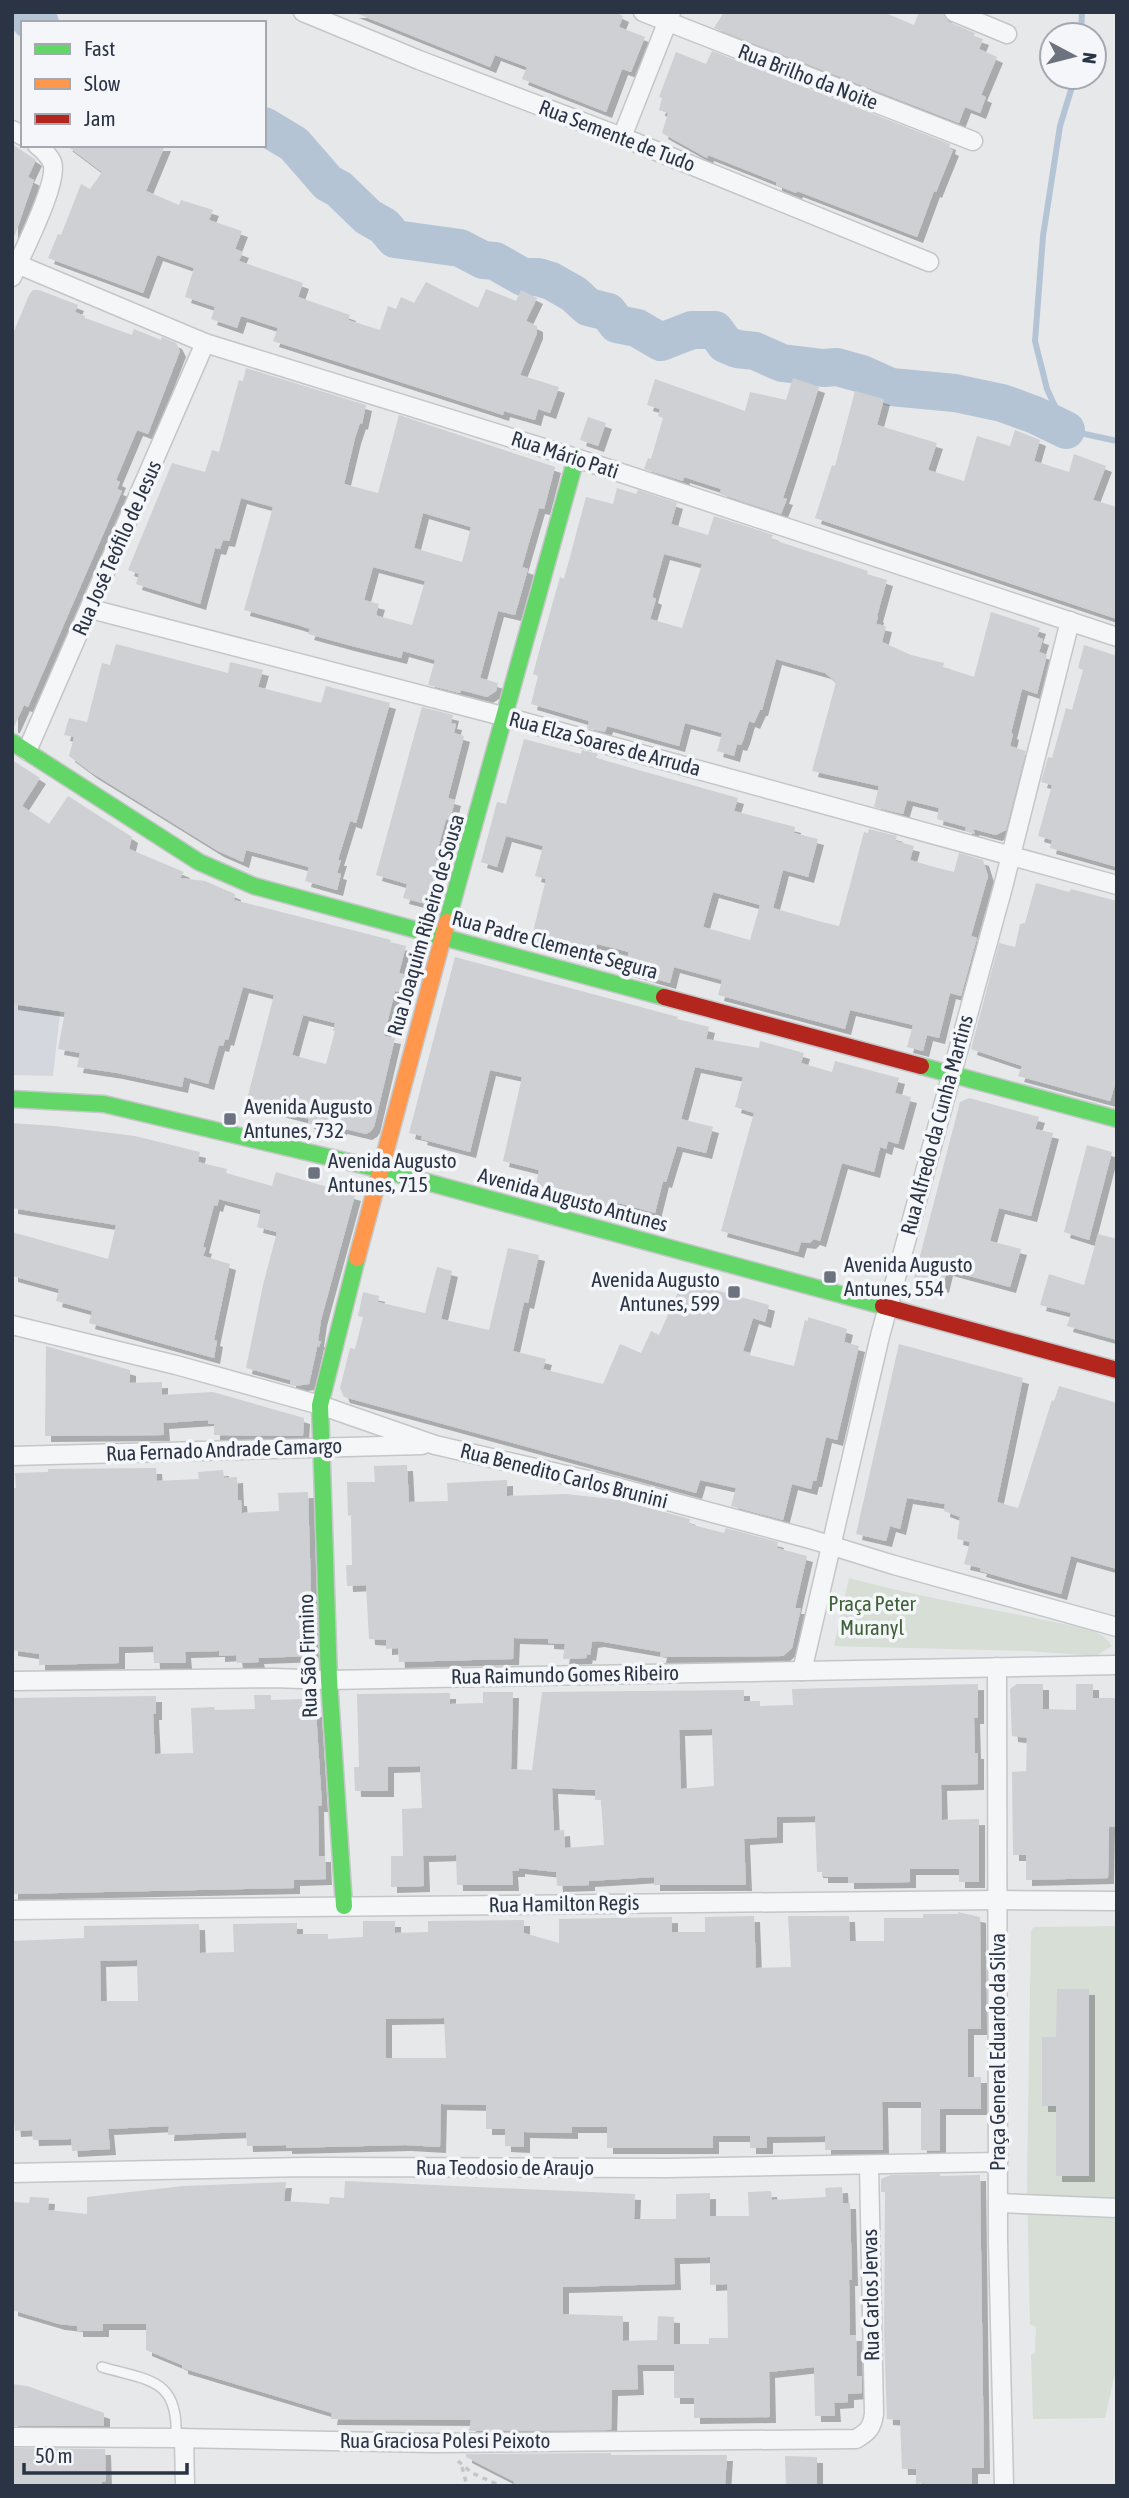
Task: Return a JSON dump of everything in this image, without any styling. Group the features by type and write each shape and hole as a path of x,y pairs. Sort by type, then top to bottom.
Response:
{"street":[{"name":"Rua Semente de Tudo","path":"303,12 419,60 622,137 929,262"},
{"name":"Rua Brilho da Noite","path":"643,12 669,17 973,141"},
{"path":"954,12 1007,34"},
{"path":"622,137 669,17"},
{"path":"15,270 49,192 54,174 52,162 39,147"},
{"name":"Rua Mário Pati","path":"15,270 205,343 576,458 1117,637"},
{"name":"Rua José Teófilo de Jesus","path":"20,747 91,609 205,343"},
{"name":"Rua Joaquim Ribeiro de Sousa","path":"320,1405 379,1169 576,458"},
{"name":"Rua Elza Soares de Arruda","path":"91,609 506,717 1117,885"},
{"name":"Rua Alfredo da Cunha Martins","path":"802,1671 888,1307 1012,856 1070,621"},
{"name":"Rua Padre Clemente Segura","path":"20,747 199,862 254,886 1117,1119"},
{"name":"Avenida Augusto Antunes","path":"12,1099 104,1104 379,1169 1117,1370"},
{"name":"Rua Benedito Carlos Brunini","path":"12,1325 176,1364 320,1405 435,1445 601,1483 1117,1627"},
{"name":"Rua São Firmino","path":"320,1405 329,1680 344,1906"},
{"name":"Rua Fernado Andrade Camargo","path":"12,1456 435,1445"},
{"name":"Rua Raimundo Gomes Ribeiro","path":"12,1681 274,1678 329,1680 1117,1665"},
{"name":"Praça General Eduardo da Silva","path":"997,1667 998,2203 1004,2486"},
{"name":"Rua Hamilton Regis","path":"12,1910 1117,1901"},
{"name":"Rua Teodosio de Araujo","path":"12,2174 305,2167 869,2166 998,2162"},
{"name":"Rua Carlos Jervas","path":"869,2166 873,2424"},
{"path":"998,2203 1117,2208"},
{"name":"Rua Graciosa Polesi Peixoto","path":"12,2437 435,2443 856,2439 869,2431 873,2424"},
{"path":"180,2438 185,2486"}],"lane":[{"path":"102,2367 153,2382 165,2389 174,2402 180,2438"}],"path":[{"path":"435,2443 472,2473 501,2486"},
{"path":"461,2465 467,2486"}],"shaded area":[{"path":"12,883 71,916 53,1076 12,1075"}],"green space":[{"name":"Praça Peter Muranyl","path":"849,1578 936,1599 1083,1628 1103,1636 1112,1646 1096,1656 1029,1651 834,1646"},
{"path":"1117,1926 1117,2364 1105,2418 1033,2419 1031,2355 1035,2352 1036,2327 1030,2324 1027,2181 1031,1931 1034,1927"}],"building":[{"path":"353,12 614,12 623,16 619,27 645,37 631,72 622,69 606,112 522,79 527,67 495,55 490,67"},
{"path":"724,12 883,12 914,25 919,12 943,12 949,22 983,39 979,49 997,57 981,95 986,97 980,113 965,107 959,123 714,28"},
{"path":"712,51 950,144 949,148 953,150 917,237 797,191 796,193 776,185 776,182 708,155 707,158 662,133 668,113 659,110 662,98 659,97 676,52 706,64"},
{"path":"12,144 36,160 28,177 34,180 15,235 12,235"},
{"path":"69,147 164,147 146,191 179,205 181,200 213,210 209,220 242,231 235,249 243,252 239,261 303,283 298,297 350,315 348,320 380,330 388,306 396,309 401,297 414,303 426,282 478,308 486,289 516,301 521,290 537,298 526,321 537,326 537,333 520,375 559,387 550,413 538,409 535,420 504,411 503,415 273,341 278,328 241,316 237,328 211,319 215,307 185,297 194,268 157,255 143,293 48,258 58,234 61,235 81,184 90,189 102,172"},
{"path":"33,290 78,305 75,312 85,318 132,335 134,329 161,340 162,337 176,343 180,351 148,434 137,430 116,480 120,482 117,489 122,491 28,707 24,705 12,727 12,336"},
{"path":"246,368 366,405 344,484 378,493 399,415 555,467 544,509 539,508 522,567 528,569 515,615 498,611 480,678 498,683 496,691 487,697 428,685 435,660 403,651 401,658 352,646 308,634 310,629 244,610 273,507 241,498 229,541 223,540 220,549 215,548 200,604 136,584 139,574 128,570 172,463 205,472 212,450 219,452 239,380 243,381","holes":["423,513 471,527 462,562 414,548","373,567 425,581 412,625 378,616 376,614 379,604 364,600"]},
{"path":"793,378 819,387 783,498 787,499 781,514 720,494 721,489 684,477 683,481 644,469 648,458 651,459 663,418 658,416 660,409 647,405 655,379 745,411 750,392 786,400"},
{"path":"855,391 884,399 877,425 937,443 928,470 964,481 977,436 1010,446 1015,430 1040,440 1034,461 1069,472 1074,454 1106,466 1093,500 1117,507 1117,619 815,518 832,465 835,466"},
{"path":"588,417 606,423 598,446 580,440"},
{"path":"617,488 636,494 638,490 677,503 671,524 708,535 714,516 773,535 771,539 868,571 867,574 887,580 876,624 886,626 882,642 911,655 944,663 943,667 974,677 991,612 1040,628 1037,637 1043,639 1039,652 1047,655 1037,694 1022,689 1011,733 1010,746 1026,751 1006,830 996,835 973,829 975,834 965,831 966,827 937,819 939,808 907,800 903,814 874,807 879,786 812,771 836,682 825,673 776,659 762,710 754,723 749,721 741,745 737,744 734,756 717,751 722,733 685,723 679,746 607,726 605,732 587,728 589,721 531,704 538,676 533,674 560,577 564,579 586,497 613,504","holes":["664,554 702,564 682,628 650,619 656,599 652,597"]},
{"path":"116,644 228,673 230,662 263,670 258,687 321,703 326,686 390,703 356,823 350,821 338,860 341,860 337,873 341,874 337,890 305,881 309,867 246,850 243,862 218,851 69,756 74,737 64,735 69,718 87,722 102,663 110,665"},
{"path":"1084,645 1117,656 1117,867 1050,848 1052,840 1038,836 1052,785 1041,782 1048,757 1052,758 1066,708 1072,710 1083,670 1078,668"},
{"path":"422,707 453,715 451,723 456,724 454,733 464,736 448,798 455,800 450,820 446,819 435,859 442,861 430,905 403,898 407,884 376,875"},
{"path":"524,739 581,754 582,750 598,754 596,758 738,798 734,811 795,827 794,833 818,839 808,877 783,870 773,908 839,926 864,832 868,833 869,829 897,836 895,841 914,846 910,860 938,868 954,872 959,853 983,860 988,876 971,936 977,938 961,996 950,993 939,1038 927,1035 923,1051 907,1047 913,1025 850,1010 845,1029 718,995 722,980 674,967 670,983 624,970 629,952 597,944 592,961 530,944 546,879 535,876 543,846 506,836 497,867 481,862 497,802 506,804","holes":["713,892 760,905 750,940 703,927"]},
{"path":"12,760 40,778 22,806 49,824 68,796 132,837 129,849 184,872 180,878 205,881 235,894 234,900 406,946 399,973 406,975 401,992 395,991 384,1036 395,1038 374,1127 366,1134 308,1123 309,1119 246,1103 274,995 243,987 228,1040 225,1039 223,1046 219,1045 208,1084 184,1077 182,1087 77,1067 80,1053 58,1049 65,1012 12,1004","holes":["303,1015 335,1023 326,1064 292,1055"]},
{"path":"1036,883 1117,901 1117,1078 1110,1101 1018,1076 1022,1066 971,1049 999,943 1015,947 1020,924 1025,923"},
{"path":"455,957 709,1027 706,1039 759,1048 760,1041 804,1053 801,1063 832,1072 835,1061 899,1078 895,1093 911,1097 898,1144 888,1141 886,1149 880,1147 874,1172 842,1163 820,1241 814,1239 810,1243 801,1242 798,1252 721,1231 754,1113 735,1107 743,1077 695,1067 681,1119 713,1127 706,1153 677,1146 666,1182 663,1181 655,1213 615,1202 614,1206 594,1202 536,1185 539,1170 503,1161 522,1077 490,1070 470,1152 421,1139 422,1136 409,1133"},
{"path":"969,1098 1039,1117 1035,1129 1053,1133 1031,1216 999,1208 990,1241 1021,1249 1010,1287 947,1270 943,1287 914,1279 960,1102"},
{"path":"12,1123 135,1136 200,1152 198,1162 227,1169 226,1173 272,1186 276,1172 355,1195 321,1320 318,1341 321,1341 319,1347 318,1343 309,1384 290,1385 290,1380 246,1368 277,1232 257,1227 261,1210 219,1199 217,1206 214,1205 203,1256 230,1264 214,1340 217,1341 214,1358 89,1323 92,1311 56,1301 59,1289 12,1276 12,1232 108,1259 116,1225 12,1208"},
{"path":"1087,1145 1112,1152 1089,1240 1064,1232"},
{"path":"1098,1234 1117,1239 1117,1340 1067,1326 1071,1313 1040,1305 1049,1274 1084,1285"},
{"path":"508,1248 539,1255 528,1303 524,1302 513,1351 546,1359 543,1369 603,1384 620,1344 641,1353 651,1331 659,1335 683,1281 769,1305 765,1322 753,1318 743,1351 750,1353 749,1355 794,1366 808,1317 847,1329 844,1342 859,1346 837,1440 826,1437 816,1481 813,1481 811,1489 792,1484 783,1520 731,1506 736,1488 700,1480 696,1493 344,1397 340,1388 350,1348 355,1349 363,1317 358,1316 363,1292 379,1296 378,1302 425,1313 437,1267 452,1271 441,1319 489,1330"},
{"path":"899,1344 1023,1378 997,1502 1018,1508 1052,1400 1054,1401 1059,1386 1117,1403 1117,1569 1071,1556 1061,1594 980,1571 981,1568 964,1564 970,1542 957,1539 960,1517 944,1511 945,1504 907,1498 900,1529 890,1526 886,1541 856,1534"},
{"path":"46,1346 130,1370 130,1383 162,1382 162,1395 213,1392 304,1418 303,1436 214,1435 214,1424 208,1424 208,1420 163,1423 164,1435 45,1436"},
{"path":"407,1465 409,1502 448,1501 447,1483 507,1480 507,1496 566,1494 620,1500 690,1519 689,1524 724,1533 726,1528 778,1542 777,1548 807,1556 795,1608 801,1608 792,1648 783,1656 660,1657 661,1652 598,1641 592,1642 590,1655 587,1654 586,1658 563,1659 565,1644 548,1643 548,1639 514,1638 513,1659 399,1662 398,1648 386,1649 386,1640 369,1639 366,1585 347,1586 346,1565 352,1565 347,1482 375,1482 374,1466"},
{"path":"156,1468 157,1481 199,1479 198,1472 223,1470 224,1478 237,1477 238,1500 241,1500 242,1513 279,1511 278,1493 308,1492 313,1656 258,1658 259,1662 237,1663 236,1655 219,1656 219,1651 185,1652 186,1663 154,1663 153,1646 119,1647 119,1663 39,1665 39,1654 12,1650 12,1488 16,1488 15,1473 48,1472 48,1469"},
{"path":"978,1684 978,1718 974,1718 978,1784 941,1785 942,1820 979,1819 979,1882 959,1882 959,1869 910,1869 910,1882 848,1883 848,1877 822,1877 822,1872 817,1872 815,1816 777,1817 777,1837 744,1839 746,1885 654,1885 654,1877 557,1886 556,1872 519,1868 519,1871 512,1871 513,1885 457,1885 456,1855 423,1856 424,1886 391,1887 391,1856 403,1856 402,1809 422,1808 420,1766 388,1767 388,1791 355,1791 354,1767 359,1767 357,1694 450,1693 450,1704 483,1703 483,1692 513,1692 511,1769 532,1770 542,1692 744,1690 744,1701 760,1701 760,1706 793,1705 792,1689","holes":["712,1729 714,1786 681,1789 679,1730","552,1788 595,1790 595,1800 601,1800 604,1845 565,1848 564,1830 554,1831"]},
{"path":"1017,1684 1043,1684 1043,1709 1076,1710 1076,1684 1093,1684 1093,1698 1117,1698 1117,1827 1109,1827 1108,1878 1026,1880 1026,1855 1013,1855 1012,1772 1026,1771 1027,1738 1012,1736 1010,1689"},
{"path":"254,1695 271,1695 271,1700 304,1699 304,1711 316,1711 322,1806 318,1806 319,1856 325,1856 326,1879 294,1880 294,1888 12,1894 12,1698 156,1696 156,1714 153,1714 155,1754 193,1753 191,1708 255,1709"},
{"path":"923,1914 980,1917 981,2029 968,2029 968,2077 981,2077 981,2109 940,2109 940,2151 921,2150 921,2102 882,2102 883,2150 825,2150 825,2136 767,2137 767,2148 750,2148 750,2136 713,2136 713,2148 607,2148 607,2127 572,2127 572,2133 524,2132 524,2147 505,2146 505,2129 486,2129 486,2105 441,2104 440,2147 247,2146 246,2132 168,2135 169,2126 108,2129 110,2149 72,2151 71,2139 33,2140 32,2130 15,2131 12,2099 12,1941 84,1938 84,1926 199,1924 200,1953 234,1952 233,1924 297,1923 297,1934 328,1934 328,1939 363,1937 363,1921 395,1921 395,1933 428,1932 428,1921 524,1920 524,1933 559,1943 559,1919 672,1917 672,1932 705,1932 705,1917 754,1916 756,1968 791,1967 788,1916 849,1916 850,1941 884,1941 884,1918 923,1918","holes":["137,1960 138,2001 101,2001 100,1961","444,2018 446,2058 386,2058 386,2019"]},
{"path":"1057,1989 1089,1989 1089,2176 1056,2176 1056,2106 1042,2106 1042,2037 1056,2037"},
{"path":"891,2175 980,2175 984,2468 972,2468 972,2486 916,2484 916,2469 902,2469 900,2420 887,2419 884,2336 885,2192 881,2192 881,2179"},
{"path":"345,2181 635,2194 634,2219 676,2219 676,2194 710,2193 710,2216 749,2216 748,2192 771,2191 772,2200 826,2197 825,2188 842,2187 843,2203 850,2203 850,2335 856,2335 857,2376 862,2376 862,2393 848,2394 848,2402 834,2403 835,2416 815,2416 814,2367 769,2372 770,2417 694,2418 694,2398 674,2398 674,2365 637,2365 638,2389 612,2390 611,2430 469,2431 471,2420 331,2419 332,2413 182,2368 182,2365 146,2350 146,2324 103,2324 103,2331 77,2331 77,2326 59,2324 12,2310 12,2202 29,2203 30,2197 49,2198 48,2210 87,2214 87,2197 183,2186 286,2182 284,2201 329,2204 330,2197 344,2198","holes":["710,2257 710,2285 727,2284 728,2338 709,2338 709,2344 674,2344 674,2317 658,2316 657,2340 623,2341 623,2316 563,2314 563,2287 675,2284 674,2258"]},
{"path":"12,2384 27,2386 104,2413 104,2426 12,2426"},
{"path":"12,2448 105,2449 106,2481 102,2482 102,2486 12,2486"},
{"path":"466,2454 727,2455 725,2486 516,2486 513,2481 466,2457"},
{"path":"785,2456 817,2457 817,2486 786,2486"}],"waterway":[{"path":"24,12 33,21"},
{"path":"1082,12 1082,21"},
{"path":"1071,91 1060,126 1043,236 1035,341 1047,389 1066,430 1117,441"},
{"path":"266,127 294,144 328,183 339,189 368,217 384,226 395,239 460,248 483,260 495,261 523,277 538,277 551,281 574,294 588,307 608,312 617,324 637,328 661,342 692,330 715,330 725,344 737,349 755,351 782,363 837,367 862,374 891,387 955,393 1002,403 1066,430"}],"traffic: fast":[{"path":"447,922 576,458"},
{"path":"12,742 199,862 254,886 664,997"},
{"path":"921,1066 1117,1119"},
{"path":"12,1099 104,1104 379,1169 883,1306"},
{"path":"344,1906 329,1680 320,1405 357,1258"}],"traffic: slow":[{"path":"357,1258 447,922"}],"traffic: jam":[{"path":"664,997 921,1066"},
{"path":"883,1306 1117,1370"}],"place":[{"name":"Avenida Augusto Antunes, 732","path":"230,1119"},
{"name":"Avenida Augusto Antunes, 715","path":"314,1173"},
{"name":"Avenida Augusto Antunes, 554","path":"830,1277"},
{"name":"Avenida Augusto Antunes, 599","path":"734,1292"}]}
